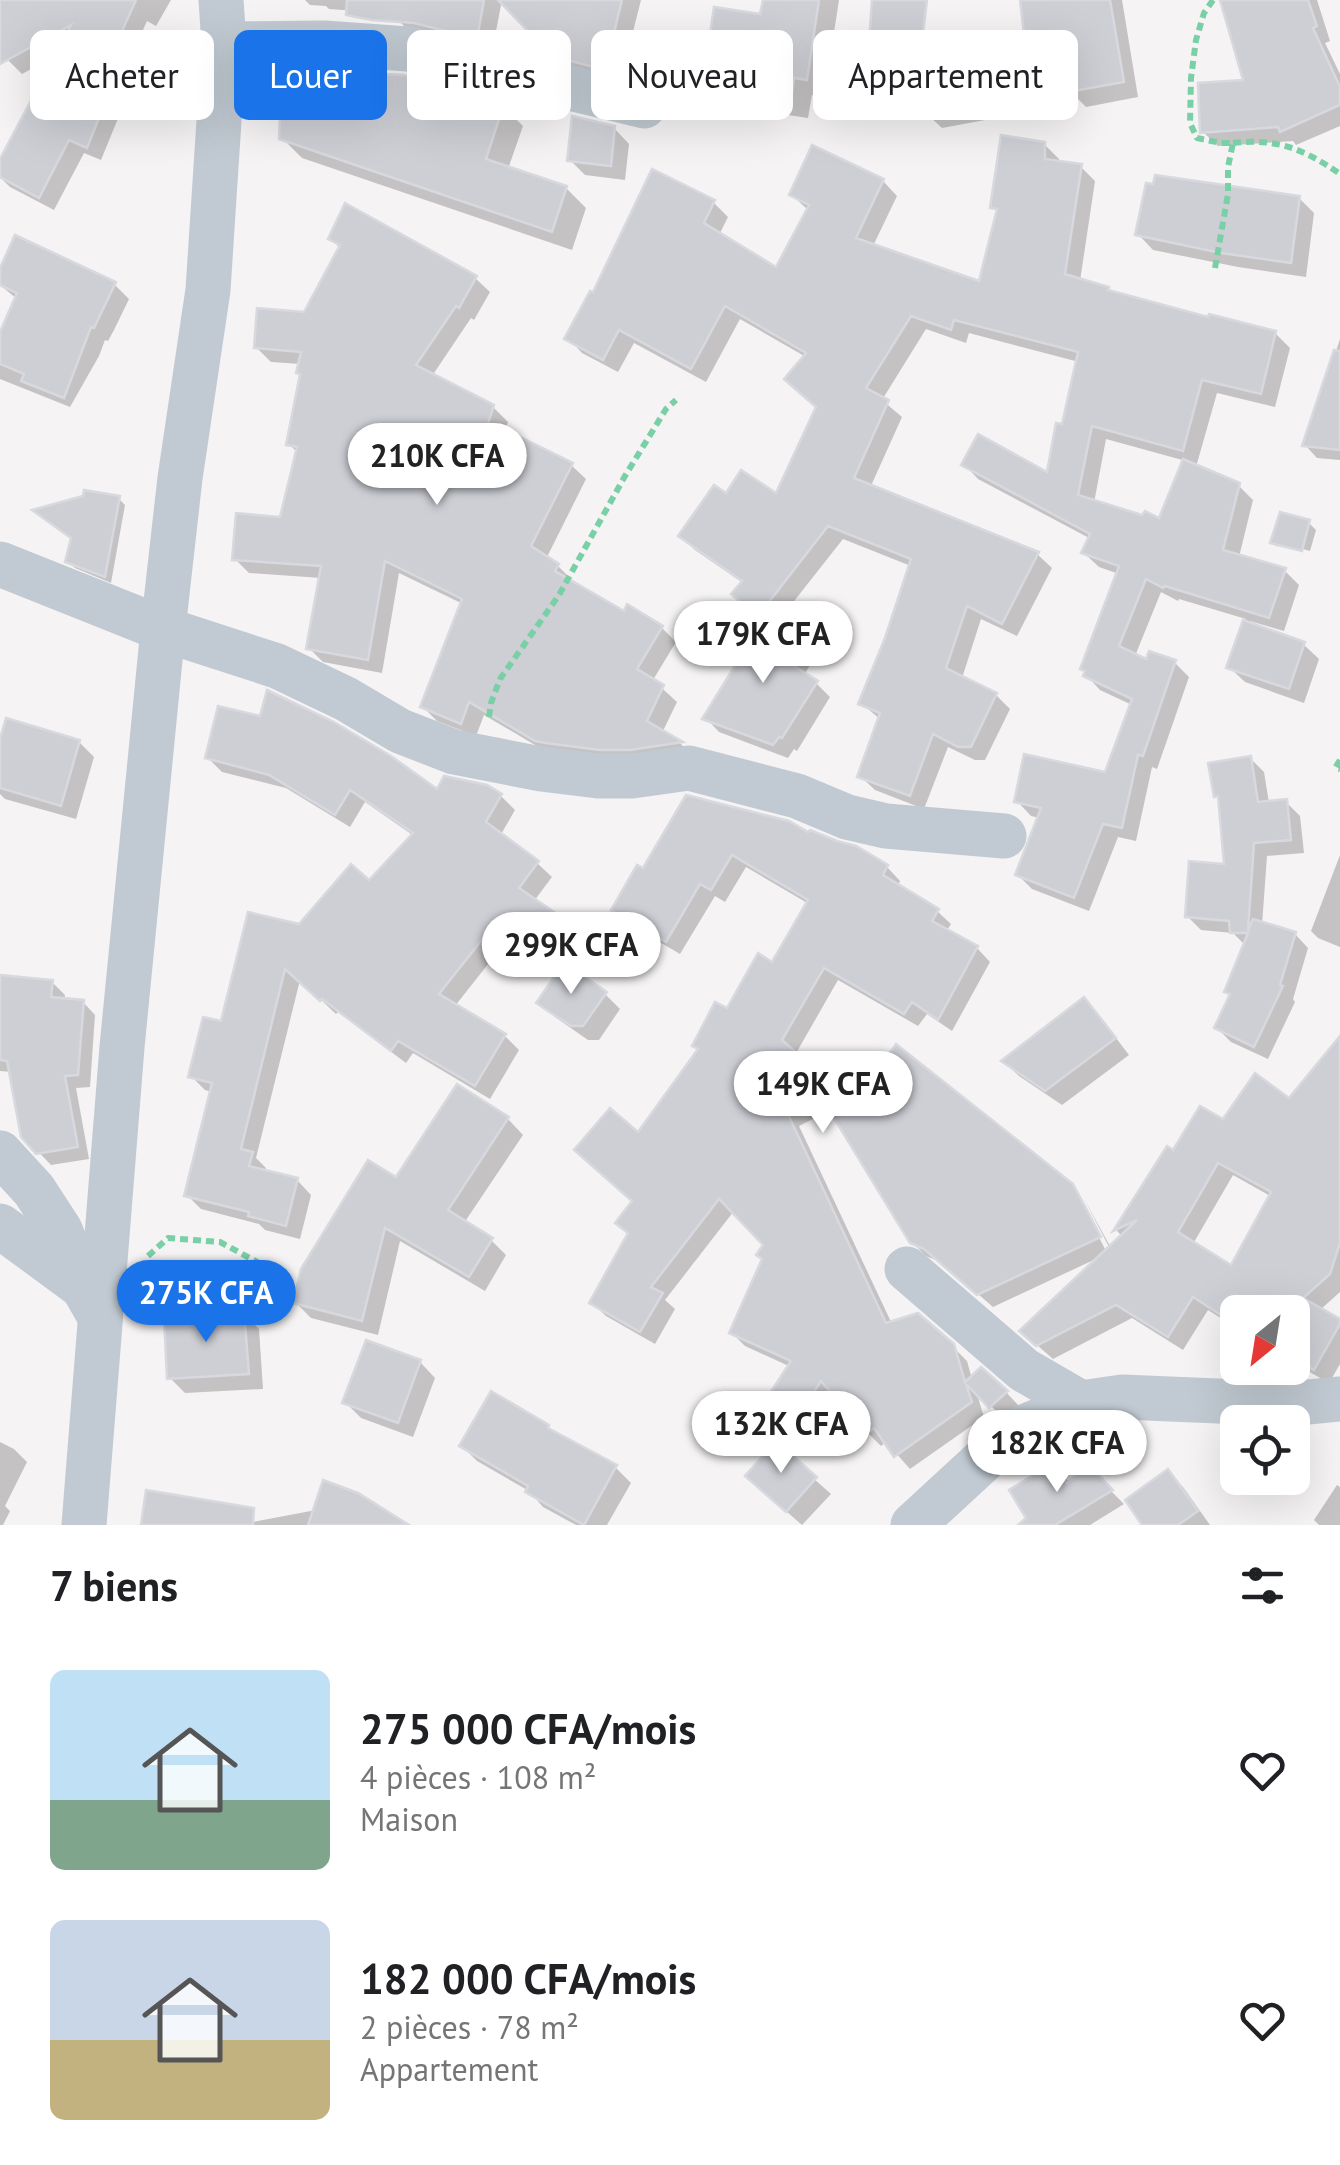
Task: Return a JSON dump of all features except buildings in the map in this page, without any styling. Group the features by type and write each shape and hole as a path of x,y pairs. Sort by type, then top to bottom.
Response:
{"street":[{"path":"84,1525 91,1301 122,1047 180,478 208,290 222,22 324,42 408,49 591,93"},
{"path":"0,564 163,629 278,666 400,731 454,752 598,776 689,768 797,796 847,817 886,826 1004,836"},
{"path":"0,1153 34,1190 60,1230 91,1301"},
{"path":"0,1226 91,1301"},
{"path":"907,1269 1024,1370 1081,1403"},
{"path":"913,1525 1024,1426 1081,1403 1122,1397 1288,1404 1340,1399"}],"path":[{"path":"1212,0 1196,40 1192,78 1190,123 1198,138 1222,143 1277,143 1314,156 1340,174"},
{"path":"1215,268 1233,143"},
{"path":"483,758 491,702 500,679 559,596 625,476 666,409 676,400"},
{"path":"1340,760 1335,768 1340,770"},
{"path":"145,1259 168,1238 220,1242 259,1263"}]}
